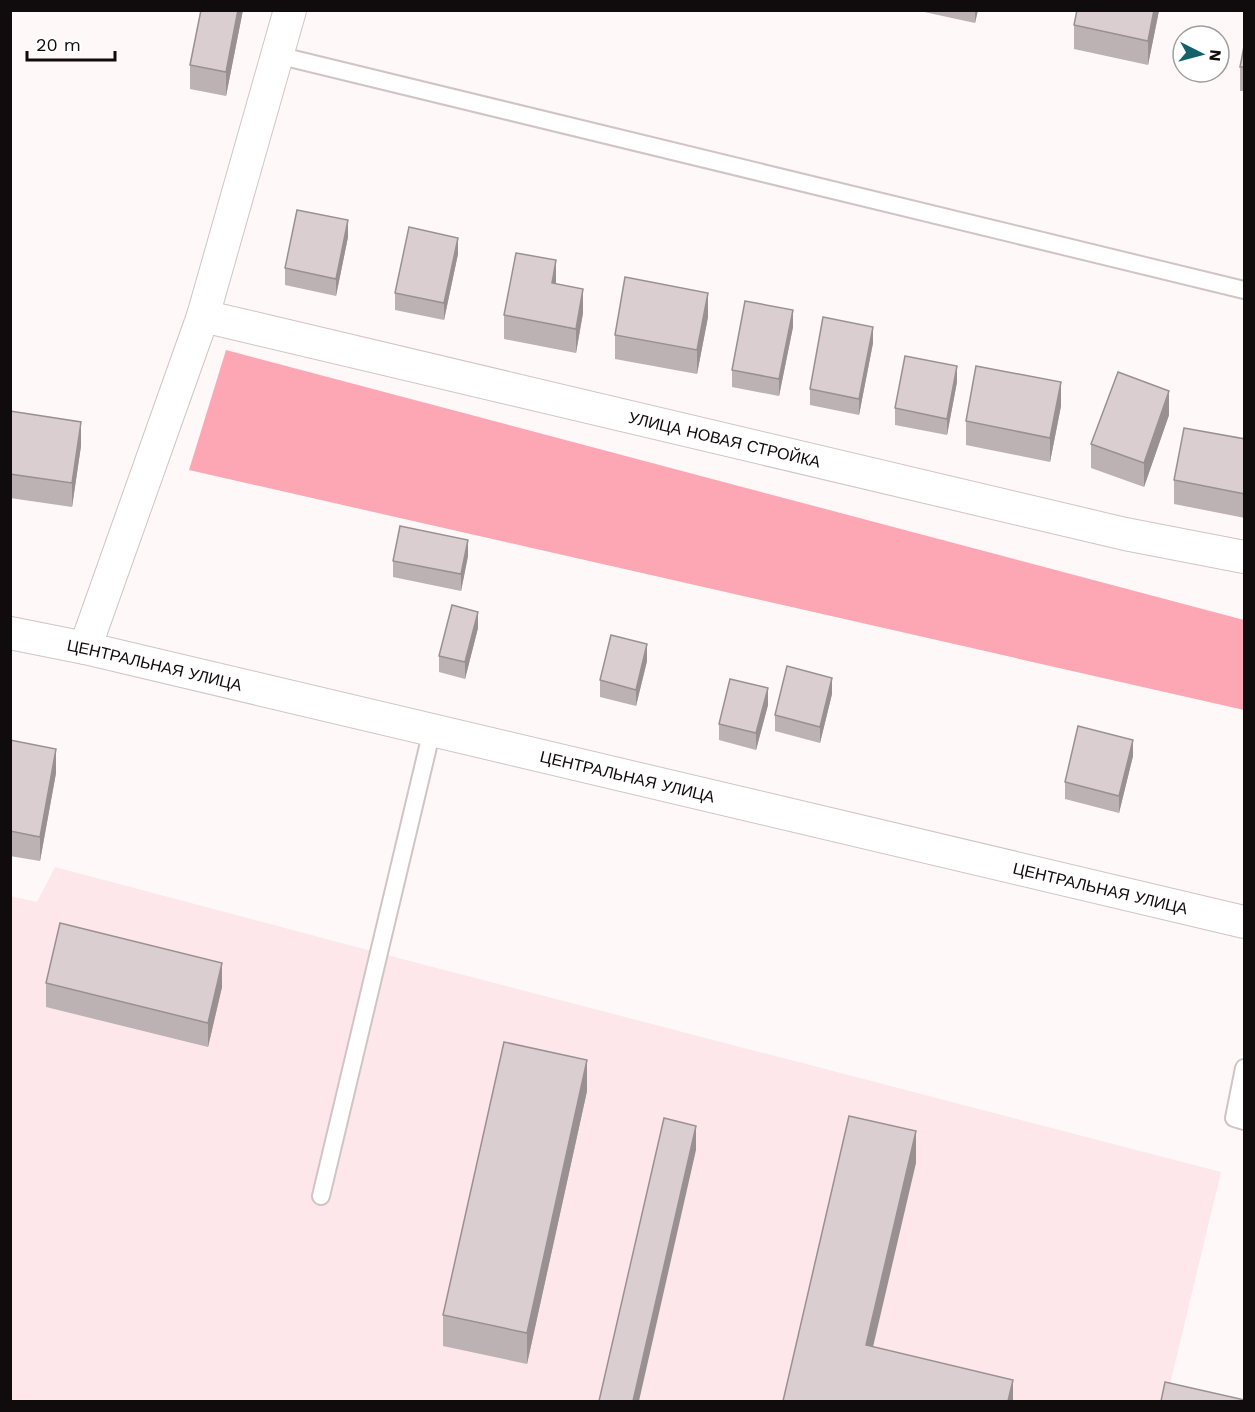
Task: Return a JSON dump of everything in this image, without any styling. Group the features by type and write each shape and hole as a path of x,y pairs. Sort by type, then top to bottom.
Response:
{"street":[{"path":"85,648 203,316 290,10"},
{"name":"УЛИЦА НОВАЯ СТРОЙКА","path":"203,316 1125,534 1245,557"},
{"name":"ЦЕНТРАЛЬНАЯ УЛИЦА","path":"10,633 85,648 1245,922"}],"lane":[{"path":"278,55 1245,290"},
{"path":"321,1196 432,730"},
{"path":"1245,1068 1234,1118 1245,1120"}],"shaded area":[{"path":"226,350 1244,620 1244,710 189,470"},
{"path":"55,867 1221,1172 1166,1401 11,1401 10,896 37,902"}],"building":[{"path":"201,10 238,10 226,72 190,65"},
{"path":"1077,10 1154,10 1148,41 1074,25"},
{"path":"1245,41 1245,67 1240,67"},
{"path":"297,210 348,220 336,279 285,268"},
{"path":"409,227 458,238 444,303 395,293"},
{"path":"516,253 556,260 552,283 583,289 576,329 504,315"},
{"path":"625,277 708,293 697,350 615,335"},
{"path":"745,301 793,310 779,379 732,370"},
{"path":"823,317 873,327 859,399 810,389"},
{"path":"905,356 957,366 947,419 895,408"},
{"path":"976,366 1061,382 1050,438 966,421"},
{"path":"1118,372 1169,391 1144,463 1091,444"},
{"path":"10,411 81,422 72,483 10,474"},
{"path":"1184,428 1245,439 1245,494 1174,480"},
{"path":"400,526 468,540 461,574 393,561"},
{"path":"452,605 478,612 465,662 439,656"},
{"path":"611,635 647,644 636,690 600,680"},
{"path":"787,666 832,678 820,727 775,715"},
{"path":"730,679 768,688 756,733 719,724"},
{"path":"1078,726 1133,740 1119,796 1065,782"},
{"path":"10,740 56,749 40,837 10,831"},
{"path":"60,923 222,963 208,1023 46,983"},
{"path":"504,1042 587,1060 527,1333 443,1315"},
{"path":"849,1116 916,1131 866,1345 1013,1380 1008,1401 783,1401"},
{"path":"664,1118 696,1126 633,1401 599,1401"},
{"path":"1165,1382 1245,1400 1245,1401 1161,1401"}]}
